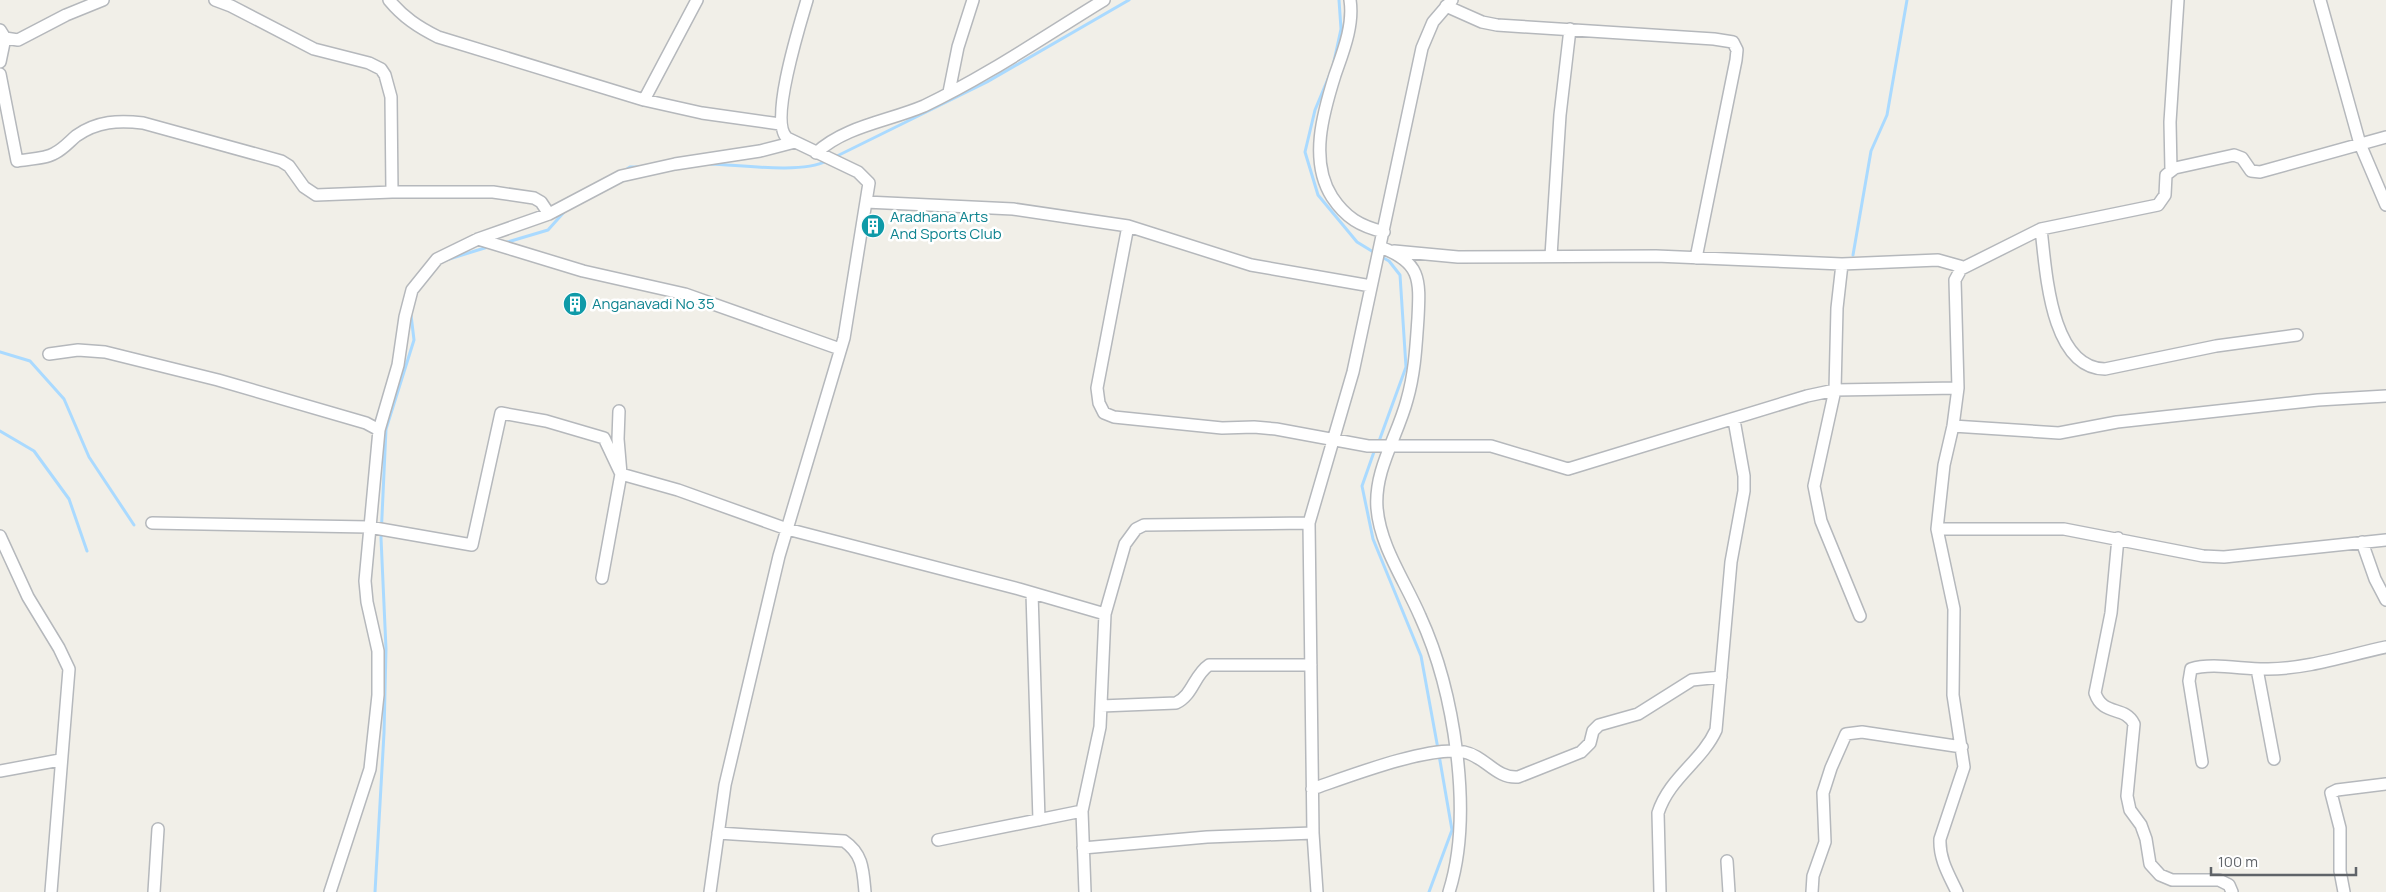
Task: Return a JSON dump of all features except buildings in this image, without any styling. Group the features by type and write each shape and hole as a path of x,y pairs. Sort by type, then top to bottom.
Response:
{"street":[{"path":"0,62 3,34 18,40 66,14 103,0"},
{"path":"215,0 231,6 314,49 370,63 381,69 385,75 391,98 392,192"},
{"path":"389,0 402,16 421,29 438,37 644,100 734,118 780,124"},
{"path":"644,100 697,0"},
{"path":"710,892 725,784 787,529 840,349 869,182 858,172 784,135 780,124 788,69 807,0"},
{"path":"949,92 958,47 973,0"},
{"path":"820,152 851,132 923,106 1104,0"},
{"path":"1350,0 1348,35 1323,125 1319,161 1326,186 1336,203 1357,224 1384,232"},
{"path":"1435,0 1445,7 1489,24 1734,42 1736,45 1736,60 1696,258"},
{"path":"2171,170 2170,122 2178,0"},
{"path":"2320,0 2360,144 2386,205"},
{"path":"1317,892 1312,789 1309,523 1353,372 1371,286 1382,253 1384,232 1422,48 1445,7"},
{"path":"1551,256 1560,114 1570,29"},
{"path":"0,74 17,161 54,155 78,135 98,125 111,121 127,121 144,123 281,161 289,166 304,187 316,195 392,192 493,192 526,197 541,202 549,214"},
{"path":"1957,892 1945,868 1940,846 1940,839 1964,767 1953,695 1954,608 1937,529 1944,464 1953,426 1958,388 1955,280 1958,273 1963,268 2040,229 2158,205 2165,195 2164,178 2171,170 2234,155 2242,158 2248,168 2255,173 2386,137"},
{"path":"330,892 364,792 372,751 378,695 378,652 367,602 365,581 369,527 379,430 398,365 405,317 412,290 437,259 478,238 549,214 621,176 676,164 760,151 795,142"},
{"path":"866,202 1013,209 1128,226 1251,265 1371,286"},
{"path":"1128,226 1097,388 1099,403 1104,413 1114,416 1188,426 1276,429 1368,446 1492,446 1568,470 1808,396 1835,390 1958,388"},
{"path":"2040,229 2049,290 2056,319 2066,344 2078,359 2087,366 2105,369 2216,346 2297,335"},
{"path":"478,238 583,271 685,294 840,349"},
{"path":"1382,253 1458,256 1696,258 1842,264 1938,260 1963,268"},
{"path":"1382,253 1411,264 1416,271 1419,290 1416,365 1407,401 1388,447 1377,489 1380,527 1393,560 1421,616 1439,666 1454,752 1460,821 1456,870 1449,892"},
{"path":"1842,264 1837,308 1835,390 1814,486 1824,529 1860,616"},
{"path":"49,354 78,350 105,352 218,380 366,423 379,430"},
{"path":"1953,426 2058,434 2117,422 2318,400 2386,396"},
{"path":"602,578 621,474 618,439 619,411"},
{"path":"152,523 369,527 472,545 501,413 546,421 604,438 621,474 678,490 787,529 1105,614"},
{"path":"1660,892 1658,813 1662,801 1681,773 1712,739 1716,730 1731,562 1744,491 1744,476 1734,420"},
{"path":"1085,892 1082,811 1088,775 1095,756 1101,706 1105,614 1125,544 1136,529 1144,525 1309,523"},
{"path":"1937,529 2064,529 2118,538 2180,553 2224,557 2386,540"},
{"path":"0,536 34,610 59,648 69,669 60,760 51,892"},
{"path":"2118,538 2111,613 2095,693 2103,706 2127,715 2134,722 2135,729 2127,796 2130,810 2141,825 2150,864 2160,875 2172,880 2219,880 2229,885 2232,892"},
{"path":"2362,542 2375,579 2386,600"},
{"path":"1032,593 1039,820"},
{"path":"2202,762 2189,681 2189,672 2195,668 2257,669 2300,666 2386,647"},
{"path":"1101,706 1176,703 1185,699 1200,674 1209,665 1311,665"},
{"path":"2257,669 2274,759"},
{"path":"1312,789 1372,769 1432,753 1454,752 1469,754 1504,776 1518,777 1581,752 1590,743 1593,731 1599,725 1638,714 1692,680 1721,677"},
{"path":"1812,892 1813,876 1825,842 1823,792 1834,760 1846,734 1862,732 1962,747"},
{"path":"0,771 60,760"},
{"path":"2344,892 2340,871 2340,828 2331,793 2337,790 2386,784"},
{"path":"938,840 1082,811"},
{"path":"154,892 158,829"},
{"path":"718,832 844,841 858,852 864,874 865,892"},
{"path":"1083,848 1207,837 1313,833"},
{"path":"1727,861 1729,892"},
{"path":"2172,880 2172,892"}],"waterway":[{"path":"835,157 987,82 1129,0"},
{"path":"1333,66 1341,29 1339,0"},
{"path":"1853,255 1871,151 1887,115 1907,0"},
{"path":"1330,74 1315,110 1305,152 1318,195 1357,242 1375,253"},
{"path":"710,164 786,168 815,165 827,161"},
{"path":"624,171 630,167 639,167"},
{"path":"504,243 548,230 565,211"},
{"path":"446,260 491,246"},
{"path":"1378,444 1406,367 1400,275 1389,261 1380,256"},
{"path":"375,892 384,733 386,649 381,538 386,429 414,340 411,315"},
{"path":"0,352 30,361 64,399 89,457 134,525"},
{"path":"0,431 34,451 69,499 87,551"},
{"path":"1375,449 1362,486 1373,539 1421,656 1438,749"},
{"path":"1429,892 1452,830 1439,755"}],"place":[{"name":"Aradhana Arts And Sports Club","path":"873,226"},
{"name":"Anganavadi No 35","path":"575,304"}]}
